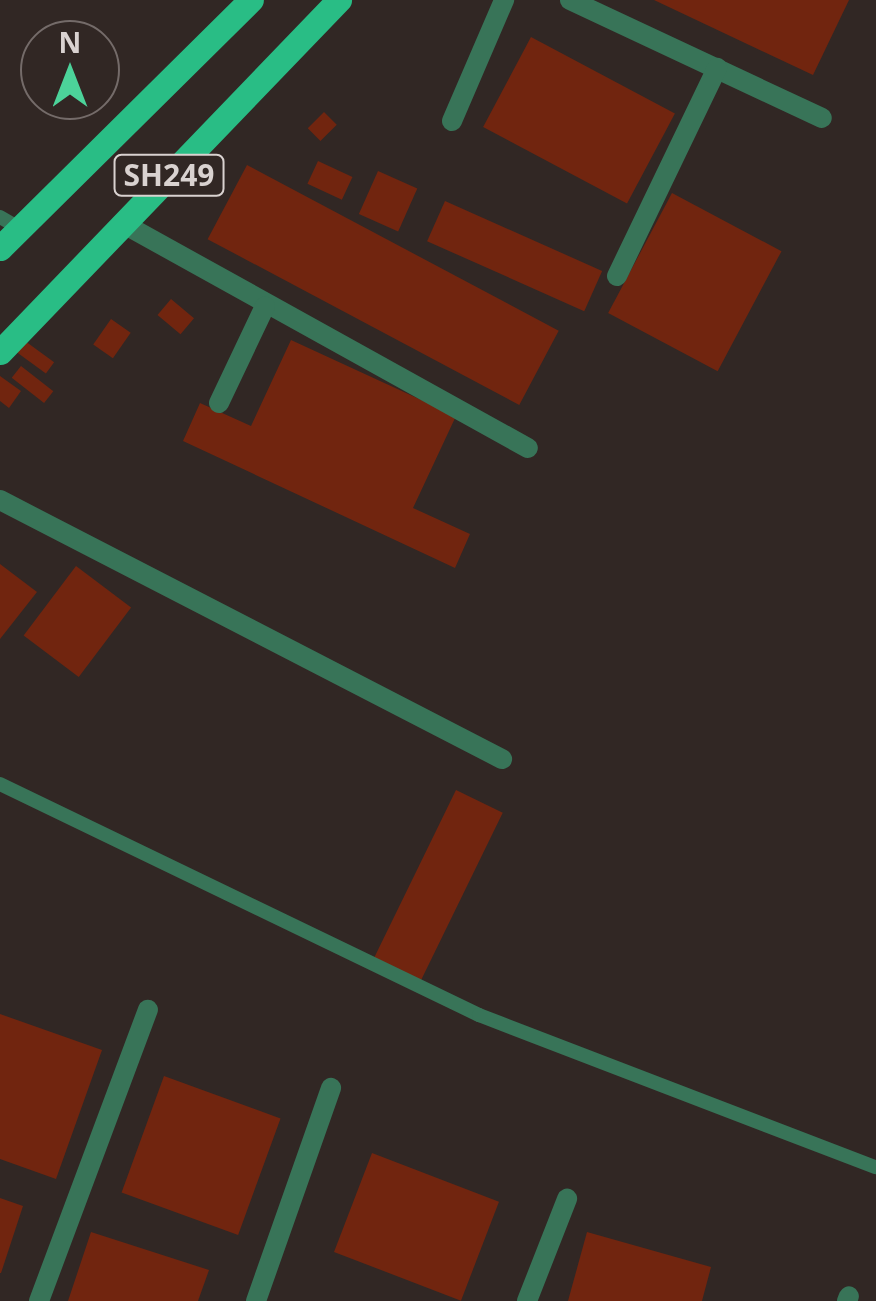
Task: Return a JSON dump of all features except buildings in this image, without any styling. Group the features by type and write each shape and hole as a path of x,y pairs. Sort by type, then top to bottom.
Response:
{"main road":[{"path":"0,248 10,222 251,0"},
{"name":"SH249","path":"0,352 339,0"}],"street":[{"path":"452,122 504,0"},
{"path":"570,0 822,118"},
{"path":"617,276 717,68"},
{"path":"122,223 265,306 528,448"},
{"path":"219,403 265,306"},
{"path":"0,500 502,759"},
{"path":"39,1301 148,1010"},
{"path":"256,1301 331,1088"},
{"path":"527,1301 567,1199"}],"lane":[{"path":"0,784 480,1015 876,1167"}]}
